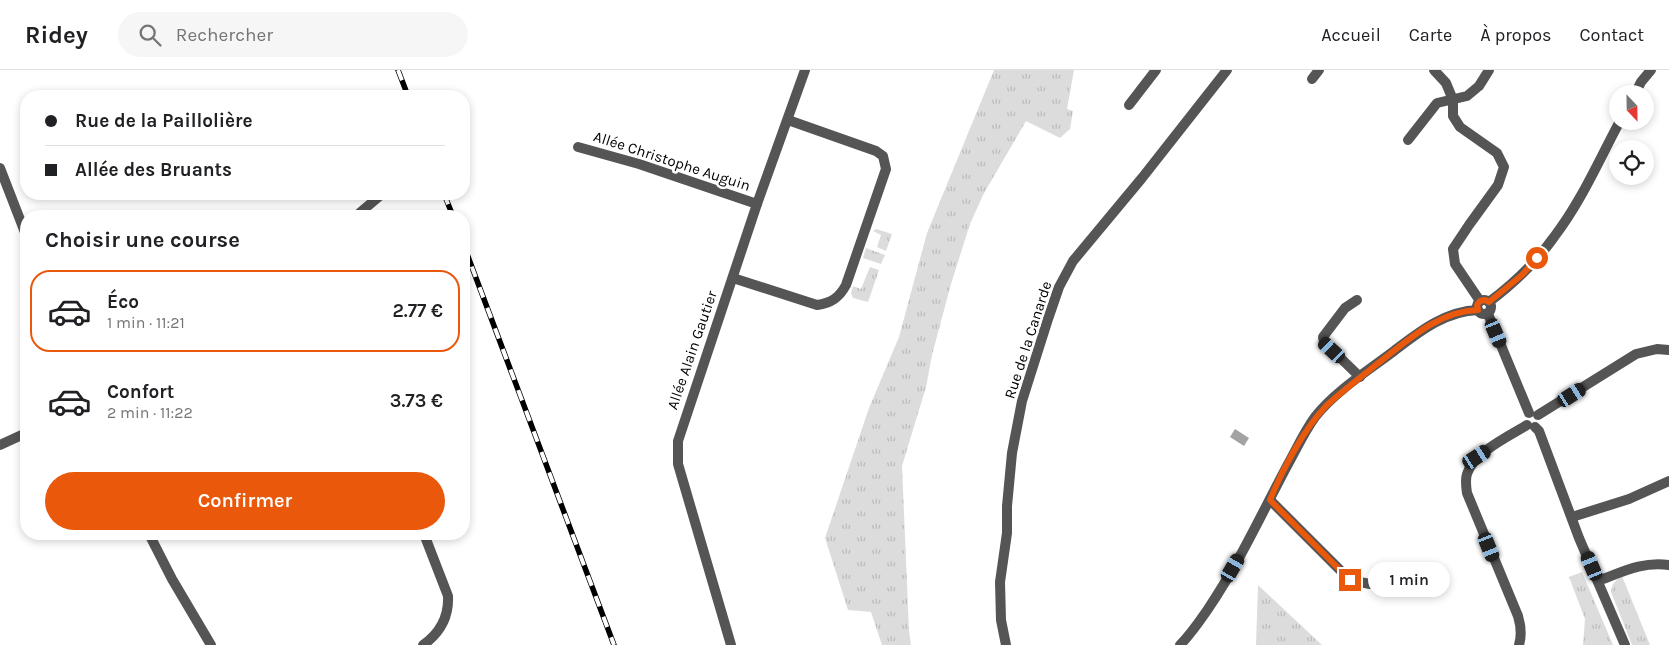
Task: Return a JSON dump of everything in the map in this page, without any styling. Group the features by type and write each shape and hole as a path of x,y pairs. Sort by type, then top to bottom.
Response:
{"street":[{"name":"Allée Alain Gautier","path":"731,645 678,464 678,441 757,204 805,70"},
{"path":"1129,105 1156,70"},
{"name":"Rue de la Canarde","path":"1006,645 1001,620 1000,582 1012,453 1022,401 1059,287 1073,261 1142,178 1227,70"},
{"path":"1312,79 1318,70"},
{"path":"1434,70 1446,83 1453,100 1453,116 1460,127 1497,152 1504,167 1498,186 1453,250 1455,264 1484,307 1534,414 1540,421 1477,457 1467,472 1466,482 1467,493 1518,616 1521,637 1519,645"},
{"path":"1408,140 1437,103 1468,96 1489,70"},
{"path":"1640,85 1651,70"},
{"path":"733,278 817,305 826,304 837,298 846,285 886,169 883,156 876,151 788,120"},
{"path":"1180,645 1193,631 1219,592 1257,527 1306,430 1316,417 1332,400 1409,340 1433,324 1459,312 1484,307 1522,275 1554,238 1572,211 1615,130"},
{"name":"Allée Christophe Auguin","path":"578,147 625,159 757,204"},
{"path":"0,168 20,220"},
{"path":"363,210 375,200"},
{"path":"1356,300 1345,308 1323,337 1324,342 1360,377"},
{"path":"1534,414 1636,354 1658,349 1669,350"},
{"path":"1531,426 1538,431 1579,538 1625,645"},
{"path":"0,445 20,436"},
{"path":"1572,516 1629,499 1669,481"},
{"path":"1270,500 1350,580 1370,584"},
{"path":"152,540 172,579 212,645"},
{"path":"423,645 439,630 446,615 448,605 448,596 426,540"},
{"path":"1598,581 1635,566 1659,563 1669,565"}],"green space":[{"path":"994,70 1074,70 1067,109 1073,111 1070,129 1060,138 1026,121 983,195 970,224 951,284 932,355 926,387 902,466 911,645 882,645 871,612 848,610 825,538 869,408 899,337 927,233"},
{"path":"876,229 892,234 886,251 877,247 881,235 873,231"},
{"path":"866,248 885,255 881,264 863,258"},
{"path":"870,267 879,270 868,302 853,298 851,293 853,286 861,289"},
{"path":"1582,572 1613,645 1583,645 1585,619 1569,577"},
{"path":"1622,576 1650,645 1632,645 1611,592 1614,583"},
{"path":"1258,585 1322,645 1256,645"}],"shaded area":[{"path":"1235,429 1249,438 1244,446 1230,437"}],"railway":[{"path":"398,70 406,90"},
{"path":"446,200 451,210"},
{"path":"470,262 614,645"}],"route":[{"path":"1350,580 1270,500 1306,430 1338,395 1409,340 1433,324 1459,312 1478,310 1477,305 1480,301 1487,300 1489,302 1522,275 1537,258"}]}
